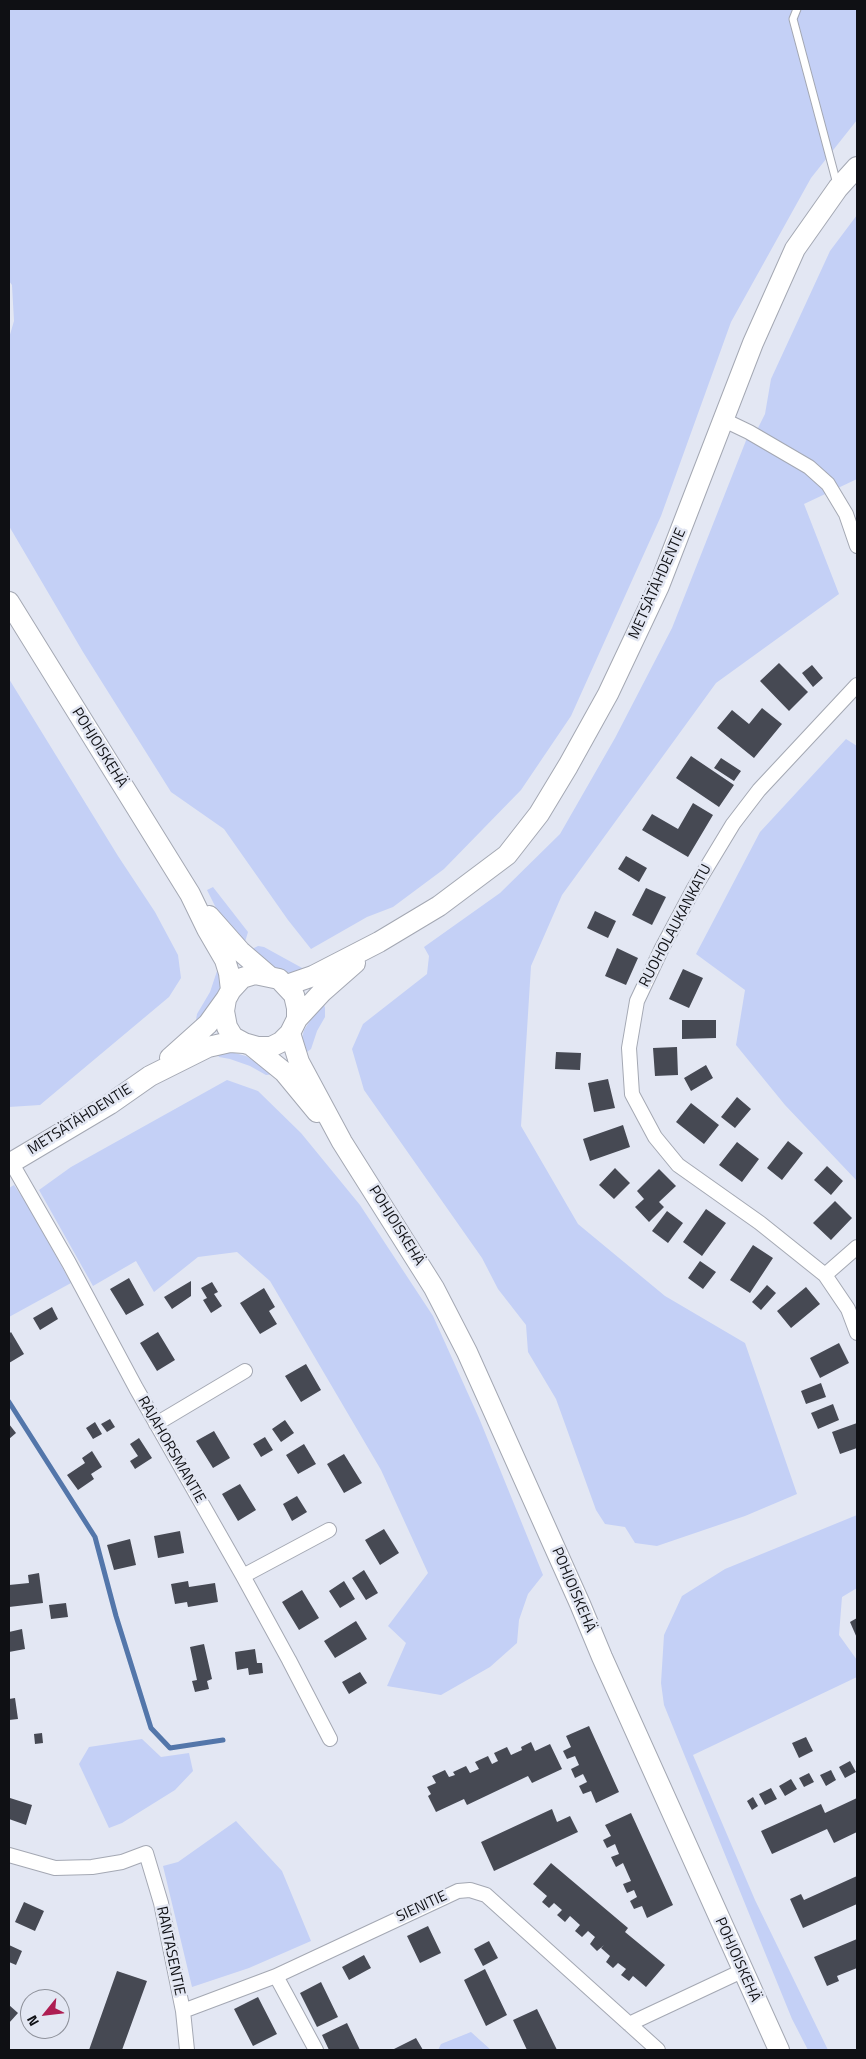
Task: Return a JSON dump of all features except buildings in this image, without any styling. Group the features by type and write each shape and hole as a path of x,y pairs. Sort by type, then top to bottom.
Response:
{"main road":[{"name":"METSÄTÄHDENTIE","path":"287,985 313,976 379,942 439,906 507,855 539,814 608,694 659,586 754,344 795,249 838,188 857,167"},
{"name":"POHJOISKEHÄ","path":"9,602 190,894 206,929 225,960 229,972 228,994"},
{"name":"POHJOISKEHÄ","path":"190,894 240,951 269,976"},
{"name":"METSÄTÄHDENTIE","path":"294,1026 322,992 379,942"},
{"path":"255,974 269,976 279,979 287,985 294,995 297,1008 294,1026 281,1042 271,1047 258,1047 233,1037 227,1027 224,1010 228,994 242,978 255,974"},
{"name":"METSÄTÄHDENTIE","path":"10,1163 110,1104 150,1076 208,1024 228,994"},
{"name":"POHJOISKEHÄ","path":"294,1026 299,1062 342,1142 434,1288 467,1352 742,1971 779,2050"},
{"name":"METSÄTÄHDENTIE","path":"150,1076 208,1047 230,1042 248,1044"},
{"name":"POHJOISKEHÄ","path":"248,1044 284,1072 342,1142"}],"street":[{"path":"724,420 749,432 809,467 828,484 846,514 857,546"},
{"name":"RUOHOLAUKANKATU","path":"857,685 759,790 733,824 688,898 637,1001 630,1048 632,1094 655,1137 678,1165 760,1223 826,1276 848,1309 857,1333"},
{"name":"RAJAHORSMANTIE","path":"10,1163 243,1576 330,1740"},
{"path":"826,1276 857,1247"},
{"path":"156,1424 245,1371"},
{"path":"243,1576 329,1530"},
{"name":"RANTASENTIE","path":"9,1855 55,1868 92,1867 122,1862 146,1853 161,1903 183,2011 187,2050"},
{"name":"SIENITIE","path":"183,2011 276,1976 441,1898 458,1891 470,1890 486,1895 658,2050"},
{"path":"629,2024 742,1971"},
{"path":"276,1976 316,2050"}],"lane":[{"path":"797,9 793,19 838,188"}],"shaded area":[{"path":"9,9 857,9 857,120 811,178 731,322 661,516 571,716 521,790 444,869 393,907 367,917 311,949 288,920 224,829 171,792 83,652 9,526 9,338 14,321 12,285 9,281"},
{"path":"857,215 857,479 804,504 839,594 716,683 562,895 531,966 521,1126 578,1224 665,1296 745,1343 797,1494 745,1516 657,1546 635,1543 625,1527 605,1524 596,1510 556,1399 528,1352 526,1325 498,1289 482,1258 364,1090 352,1049 363,1024 427,974 429,956 424,947 500,893 560,834 615,738 672,628 747,438 757,430 765,414 771,379 830,251"},
{"path":"9,679 118,856 155,912 178,955 181,978 169,997 40,1105 9,1107"},
{"path":"846,739 857,746 857,1181 785,1105 736,1045 745,990 696,954 760,832"},
{"path":"213,887 248,932 245,942 218,912 207,890"},
{"path":"258,946 264,947 304,969 292,974 270,965 250,950"},
{"path":"221,968 221,986 209,1009 198,1024 196,1020 197,1014 210,992 217,971"},
{"path":"323,1001 325,1017 317,1031 311,1049 303,1055 301,1042 304,1030"},
{"path":"227,1051 246,1056 275,1074 266,1075 250,1066 219,1057 216,1052"},
{"path":"227,1080 258,1091 301,1133 360,1205 433,1316 479,1418 543,1575 528,1594 519,1620 517,1643 490,1667 441,1695 387,1686 406,1643 388,1626 428,1573 381,1470 270,1281 237,1252 198,1257 154,1292 136,1261 93,1286 39,1190 71,1167"},
{"path":"14,1185 27,1204 71,1283 9,1317 9,1188"},
{"path":"857,1515 857,1588 842,1597 839,1635 857,1660 857,1677 693,1755 755,1900 828,2050 808,2050 792,2019 664,1705 661,1683 664,1635 682,1596 725,1569"},
{"path":"142,1739 161,1757 189,1753 193,1771 175,1790 122,1823 109,1828 79,1764 89,1747"},
{"path":"236,1821 282,1871 311,1941 249,1968 192,1987 163,1866 178,1862"},
{"path":"471,2032 491,2050 438,2050 441,2044"}],"waterway":[{"path":"9,1402 95,1537 116,1616 151,1728 170,1748 223,1740"}]}
